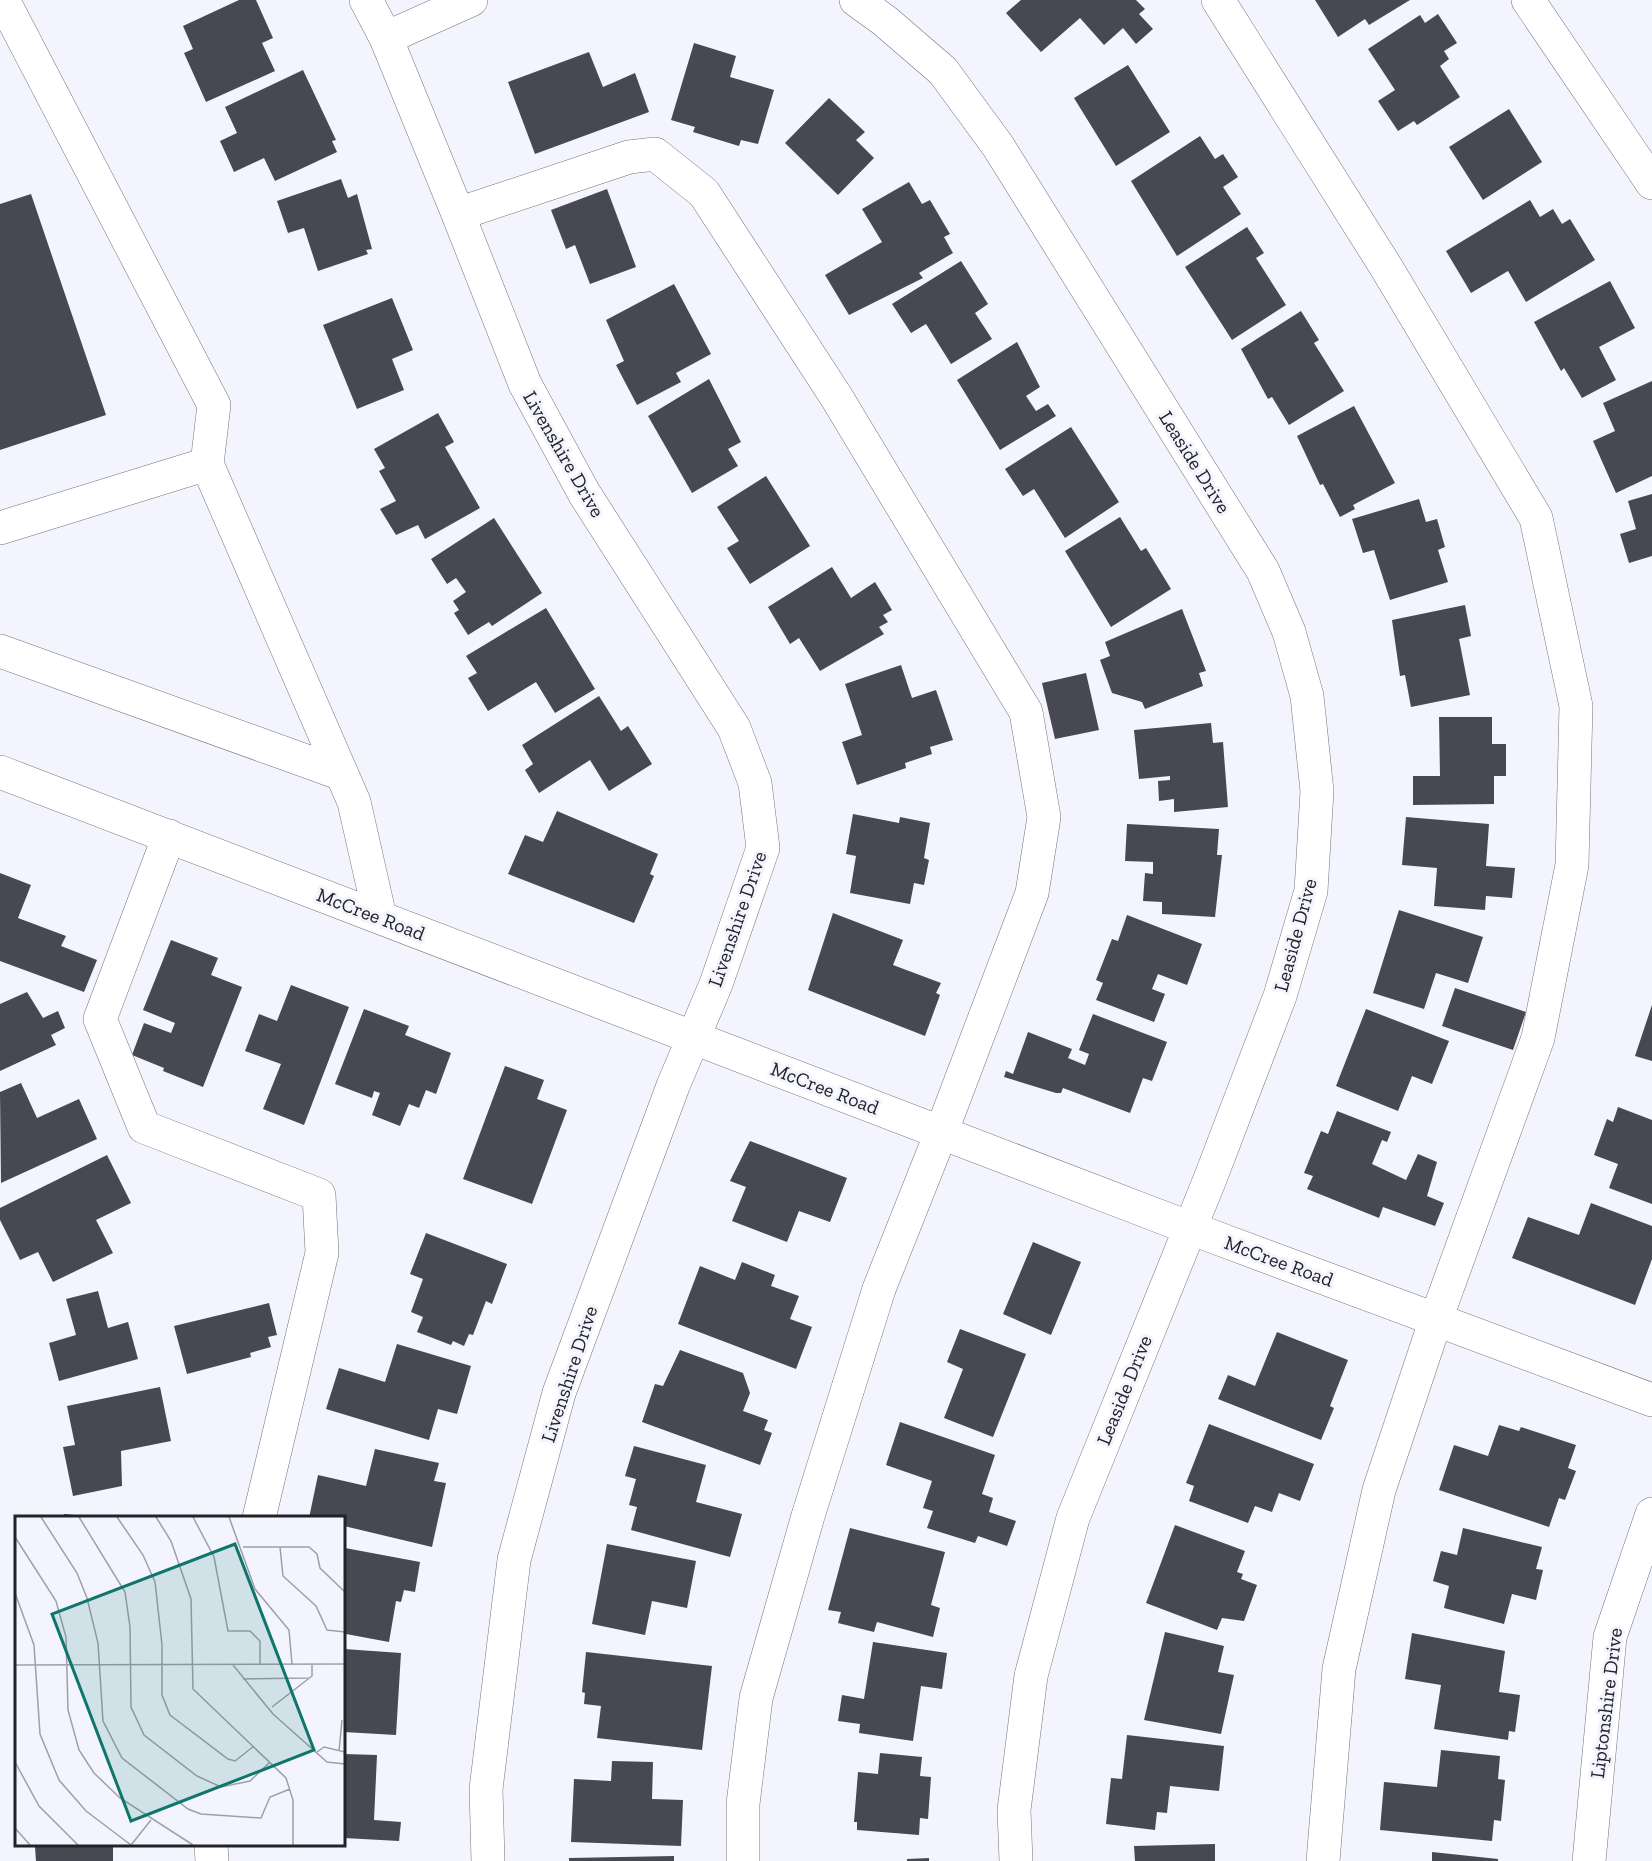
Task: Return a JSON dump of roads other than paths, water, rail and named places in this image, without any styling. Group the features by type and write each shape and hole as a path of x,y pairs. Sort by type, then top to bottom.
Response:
{"street":[{"path":"3,0 214,405 207,464 354,802 380,917"},
{"name":"Livenshire Drive","path":"366,0 386,38 525,384 584,493 734,728 755,783 763,848 716,984 669,1097 559,1393 514,1560 486,1789 488,1861"},
{"path":"386,38 471,0"},
{"name":"Leaside Drive","path":"856,0 885,21 944,71 998,146 1263,572 1289,632 1306,696 1317,791 1311,891 1280,996 1190,1228 1073,1518 1030,1676 1014,1810 1016,1861"},
{"path":"1218,0 1386,267 1536,518 1576,706 1572,865 1538,1038 1436,1319 1379,1490 1339,1669 1323,1861"},
{"path":"1528,0 1652,183"},
{"path":"458,214 629,157 655,154 704,193 837,398 1026,712 1044,817 1032,893 879,1289 808,1516 756,1698 743,1804 743,1861"},
{"path":"0,528 207,464"},
{"path":"0,651 342,774"},
{"name":"McCree Road","path":"0,772 1190,1228 1652,1400"},
{"path":"169,836 100,1020 144,1127 320,1195 322,1253 259,1516"},
{"name":"Liptonshire Drive","path":"1589,1861 1610,1637 1652,1514"},
{"path":"211,1846 212,1861"}]}
